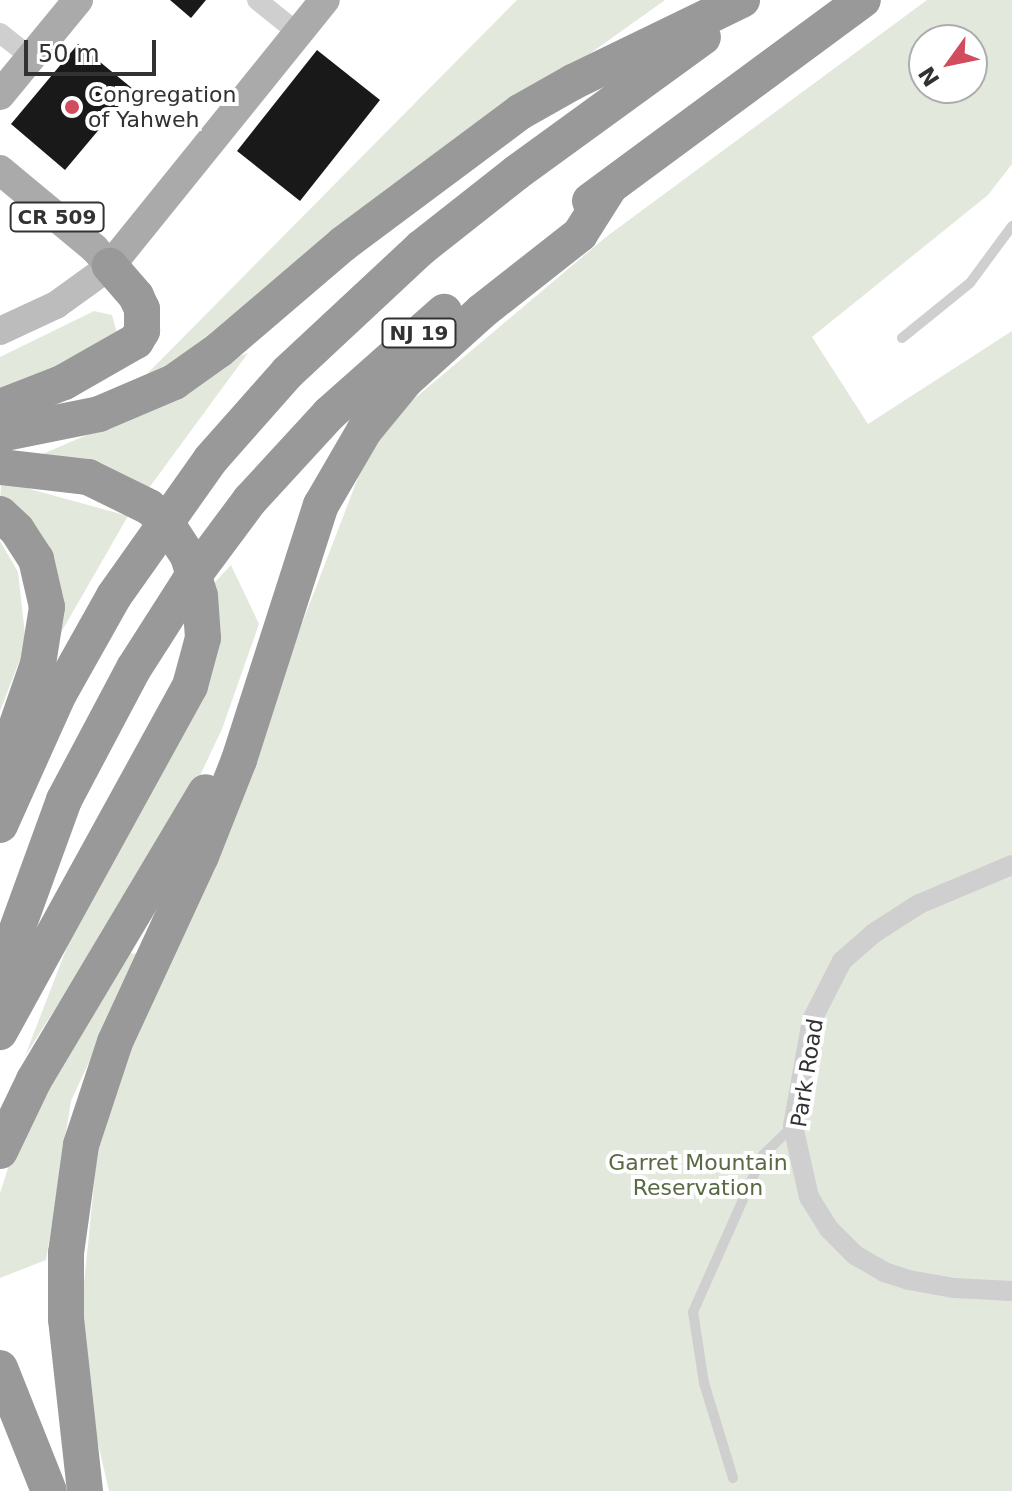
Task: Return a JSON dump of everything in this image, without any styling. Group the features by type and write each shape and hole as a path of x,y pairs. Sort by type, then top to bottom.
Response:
{"highway":[{"path":"0,434 99,414 174,382 219,350 343,244 520,112 573,82 742,0"},
{"name":"NJ 19","path":"0,825 37,737 114,596 211,459 288,372 421,248 516,173 755,0"},
{"name":"NJ 19","path":"0,976 64,800 134,668 189,582 250,500 373,372 463,297 863,0"},
{"path":"85,1491 66,1319 67,1241 81,1145 115,1042 218,814 321,505 364,431 426,359 580,234 609,188"},
{"path":"0,407 75,377 136,341 142,331 142,309 136,296 110,266"},
{"path":"0,467 88,477 149,507 165,521 188,556 200,596 203,638 190,686 0,1032"},
{"path":"0,514 17,530 36,559 47,607 38,664 0,773"},
{"path":"0,1151 34,1080 203,799 249,709 280,629"},
{"path":"0,1368 49,1491"}],"main road":[{"path":"0,95 78,0"},
{"name":"CR 509","path":"0,170 94,248 110,266 325,0"}],"street":[{"path":"257,0 298,33"},
{"path":"0,33 31,57"},
{"path":"0,331 56,305 110,266"},
{"name":"Park Road","path":"1012,865 919,904 874,933 842,961 812,1020 793,1126 809,1197 829,1229 855,1255 884,1272 909,1280 954,1288 1012,1291"}],"lane":[{"path":"902,338 970,283 1012,226"},
{"path":"733,1478 704,1383 693,1312 763,1155 793,1126"}],"green space":[{"path":"517,0 665,0 574,65 194,353 135,386"},
{"name":"Garret Mountain Reservation","path":"927,0 1012,0 1012,164 988,195 812,337 868,424 1012,331 1012,1491 109,1491 77,1353 104,1086 213,855 376,431 606,237"},
{"path":"94,311 112,315 118,337 0,397 0,357"},
{"path":"248,353 146,492 40,455 157,405 226,361"},
{"path":"1,481 128,516 55,643 0,504"},
{"path":"0,541 18,572 26,644 0,711"},
{"path":"231,565 259,624 222,729 188,801 25,1056 74,929 211,663 204,594"},
{"path":"127,953 139,954 71,1101 46,1260 0,1278 0,1193 20,1131"}],"building":[{"path":"170,0 206,0 191,18"},
{"name":"Congregation of Yahweh","path":"78,44 133,89 65,170 11,124"},
{"path":"317,50 380,100 300,201 237,151"}],"place":[{"name":"Congregation of Yahweh","path":"72,107"}]}
